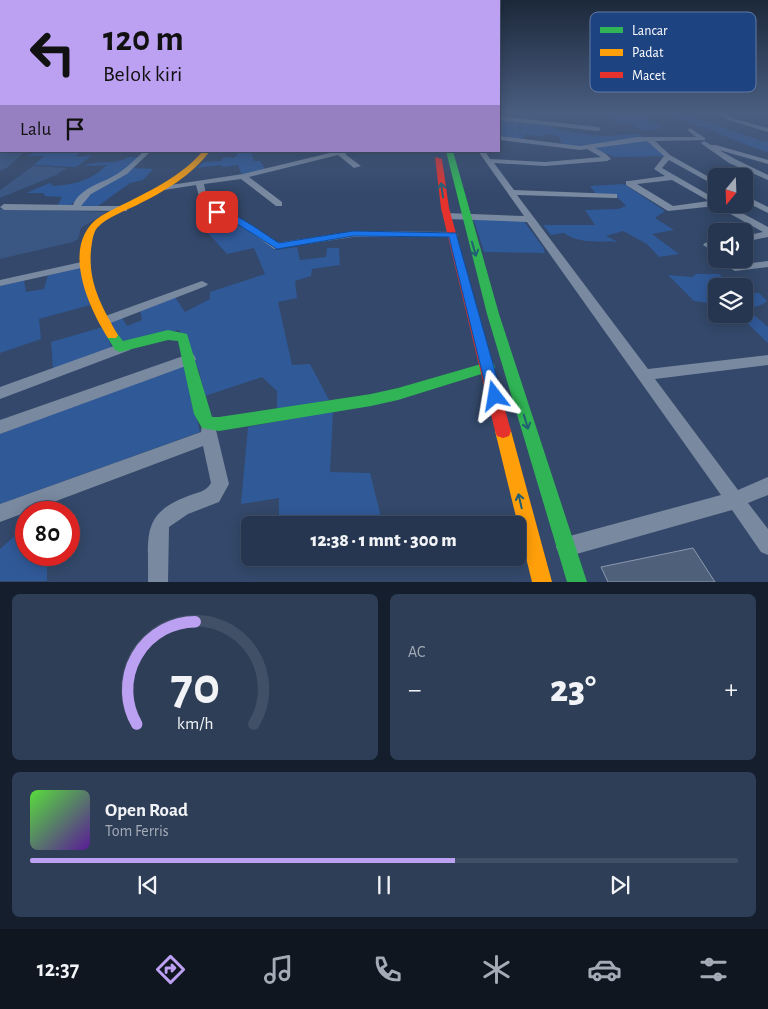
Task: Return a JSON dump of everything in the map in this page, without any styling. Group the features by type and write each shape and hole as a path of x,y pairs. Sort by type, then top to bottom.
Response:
{"main road":[{"path":"206,152 194,167 164,188 98,223 90,230 86,264 90,293 120,347 169,334 177,335 184,340 202,414 208,430 219,424 372,400 488,368"},
{"path":"438,152 442,188 448,216 542,582"},
{"path":"449,152 464,217 493,317 577,582"}],"street":[{"path":"517,140 575,147 588,147 630,140"},
{"path":"650,140 668,156 708,179"},
{"path":"654,140 701,142 768,162"},
{"path":"701,142 726,158 768,178"},
{"path":"485,156 557,164 607,159 588,147"},
{"path":"76,208 77,203 85,195 121,175 147,152"},
{"path":"164,188 244,176 345,152 357,166"},
{"path":"485,156 768,545"},
{"path":"668,156 658,168 671,178 708,198"},
{"path":"244,176 279,204"},
{"path":"671,178 629,183 671,209 708,204"},
{"path":"200,184 200,193 211,209 242,223 274,246 353,234 453,235"},
{"path":"511,192 614,196"},
{"path":"753,202 768,210"},
{"path":"4,207 124,209"},
{"path":"736,213 766,229"},
{"path":"448,216 532,219"},
{"path":"753,235 766,229"},
{"path":"0,283 86,264"},
{"path":"753,266 768,264"},
{"path":"104,321 202,284"},
{"path":"0,393 125,347"},
{"path":"0,427 189,359"},
{"path":"644,375 768,360"},
{"path":"0,513 208,430 220,484 213,496 171,512 162,520 159,526 158,582"},
{"path":"534,553 566,548 735,500 768,486"}],"shaded area":[{"path":"560,140 628,140 578,147 563,145"},
{"path":"640,140 648,141 668,156 614,157 593,148"},
{"path":"737,140 768,142 768,152"},
{"path":"0,152 22,152 8,167 0,171"},
{"path":"36,152 80,152 76,157 93,155 76,167 34,165 44,156 26,156"},
{"path":"251,152 254,161 260,161 265,169 242,175 238,165 196,168 204,162 221,161 224,157 234,158 238,153"},
{"path":"128,157 140,157 120,174 80,196 71,205 58,205 62,197 45,196 44,193 26,193 50,183 53,186 82,181 95,175 107,165 84,166 123,160"},
{"path":"33,166 67,168 56,175 0,198 0,190"},
{"path":"133,168 153,169 143,180 130,183 98,206 79,206 94,191"},
{"path":"624,184 665,211 655,218 674,230 652,234 679,254 659,257 647,244 623,231 606,236 618,242 590,241 576,239 564,233 551,235 543,225 595,225 585,210 618,209 626,206 613,195 596,194 590,186"},
{"path":"0,209 107,212 81,228 78,239 73,242 0,259"},
{"path":"473,218 523,220 543,247 545,253 484,252"},
{"path":"234,219 275,250 297,247 300,260 326,257 327,248 339,248 340,265 312,269 311,276 295,281 297,298 278,302 292,365 310,364 329,400 277,411 277,391 262,377 205,396 199,371 179,330 125,344 109,323 122,318 127,326 142,320 140,310 175,297 185,312 210,299 210,292 265,274 254,248 227,254 206,231"},
{"path":"82,267 90,305 39,319 41,339 0,353 0,286 24,280 26,292 44,289 48,275"},
{"path":"696,274 719,274 723,278 708,278 708,303 694,301 668,275 692,277"},
{"path":"753,293 759,293 767,301 753,308"},
{"path":"753,313 768,327 768,343 747,323 753,323"},
{"path":"103,327 112,348 53,369 51,342"},
{"path":"185,365 200,432 0,504 0,434"},
{"path":"333,411 330,472 370,473 381,516 279,516 279,498 241,504 248,427"},
{"path":"15,536 15,566 47,566 47,581 0,581 0,549"}],"building":[{"path":"693,548 715,582 608,582 601,567"}],"traffic: fast":[{"path":"449,152 462,206 493,314 577,582"},
{"path":"112,335 120,347 168,335 183,337 202,414 207,423 219,424 371,400 398,394 488,367"}],"traffic: slow":[{"path":"112,335 90,293 86,258 87,242 91,231 104,218 173,182 191,168 206,152"},
{"path":"503,431 542,582"}],"traffic: jam":[{"path":"438,159 445,208 503,431"}],"route":[{"path":"217,212 242,223 274,246 353,234 453,235 495,396"}]}
